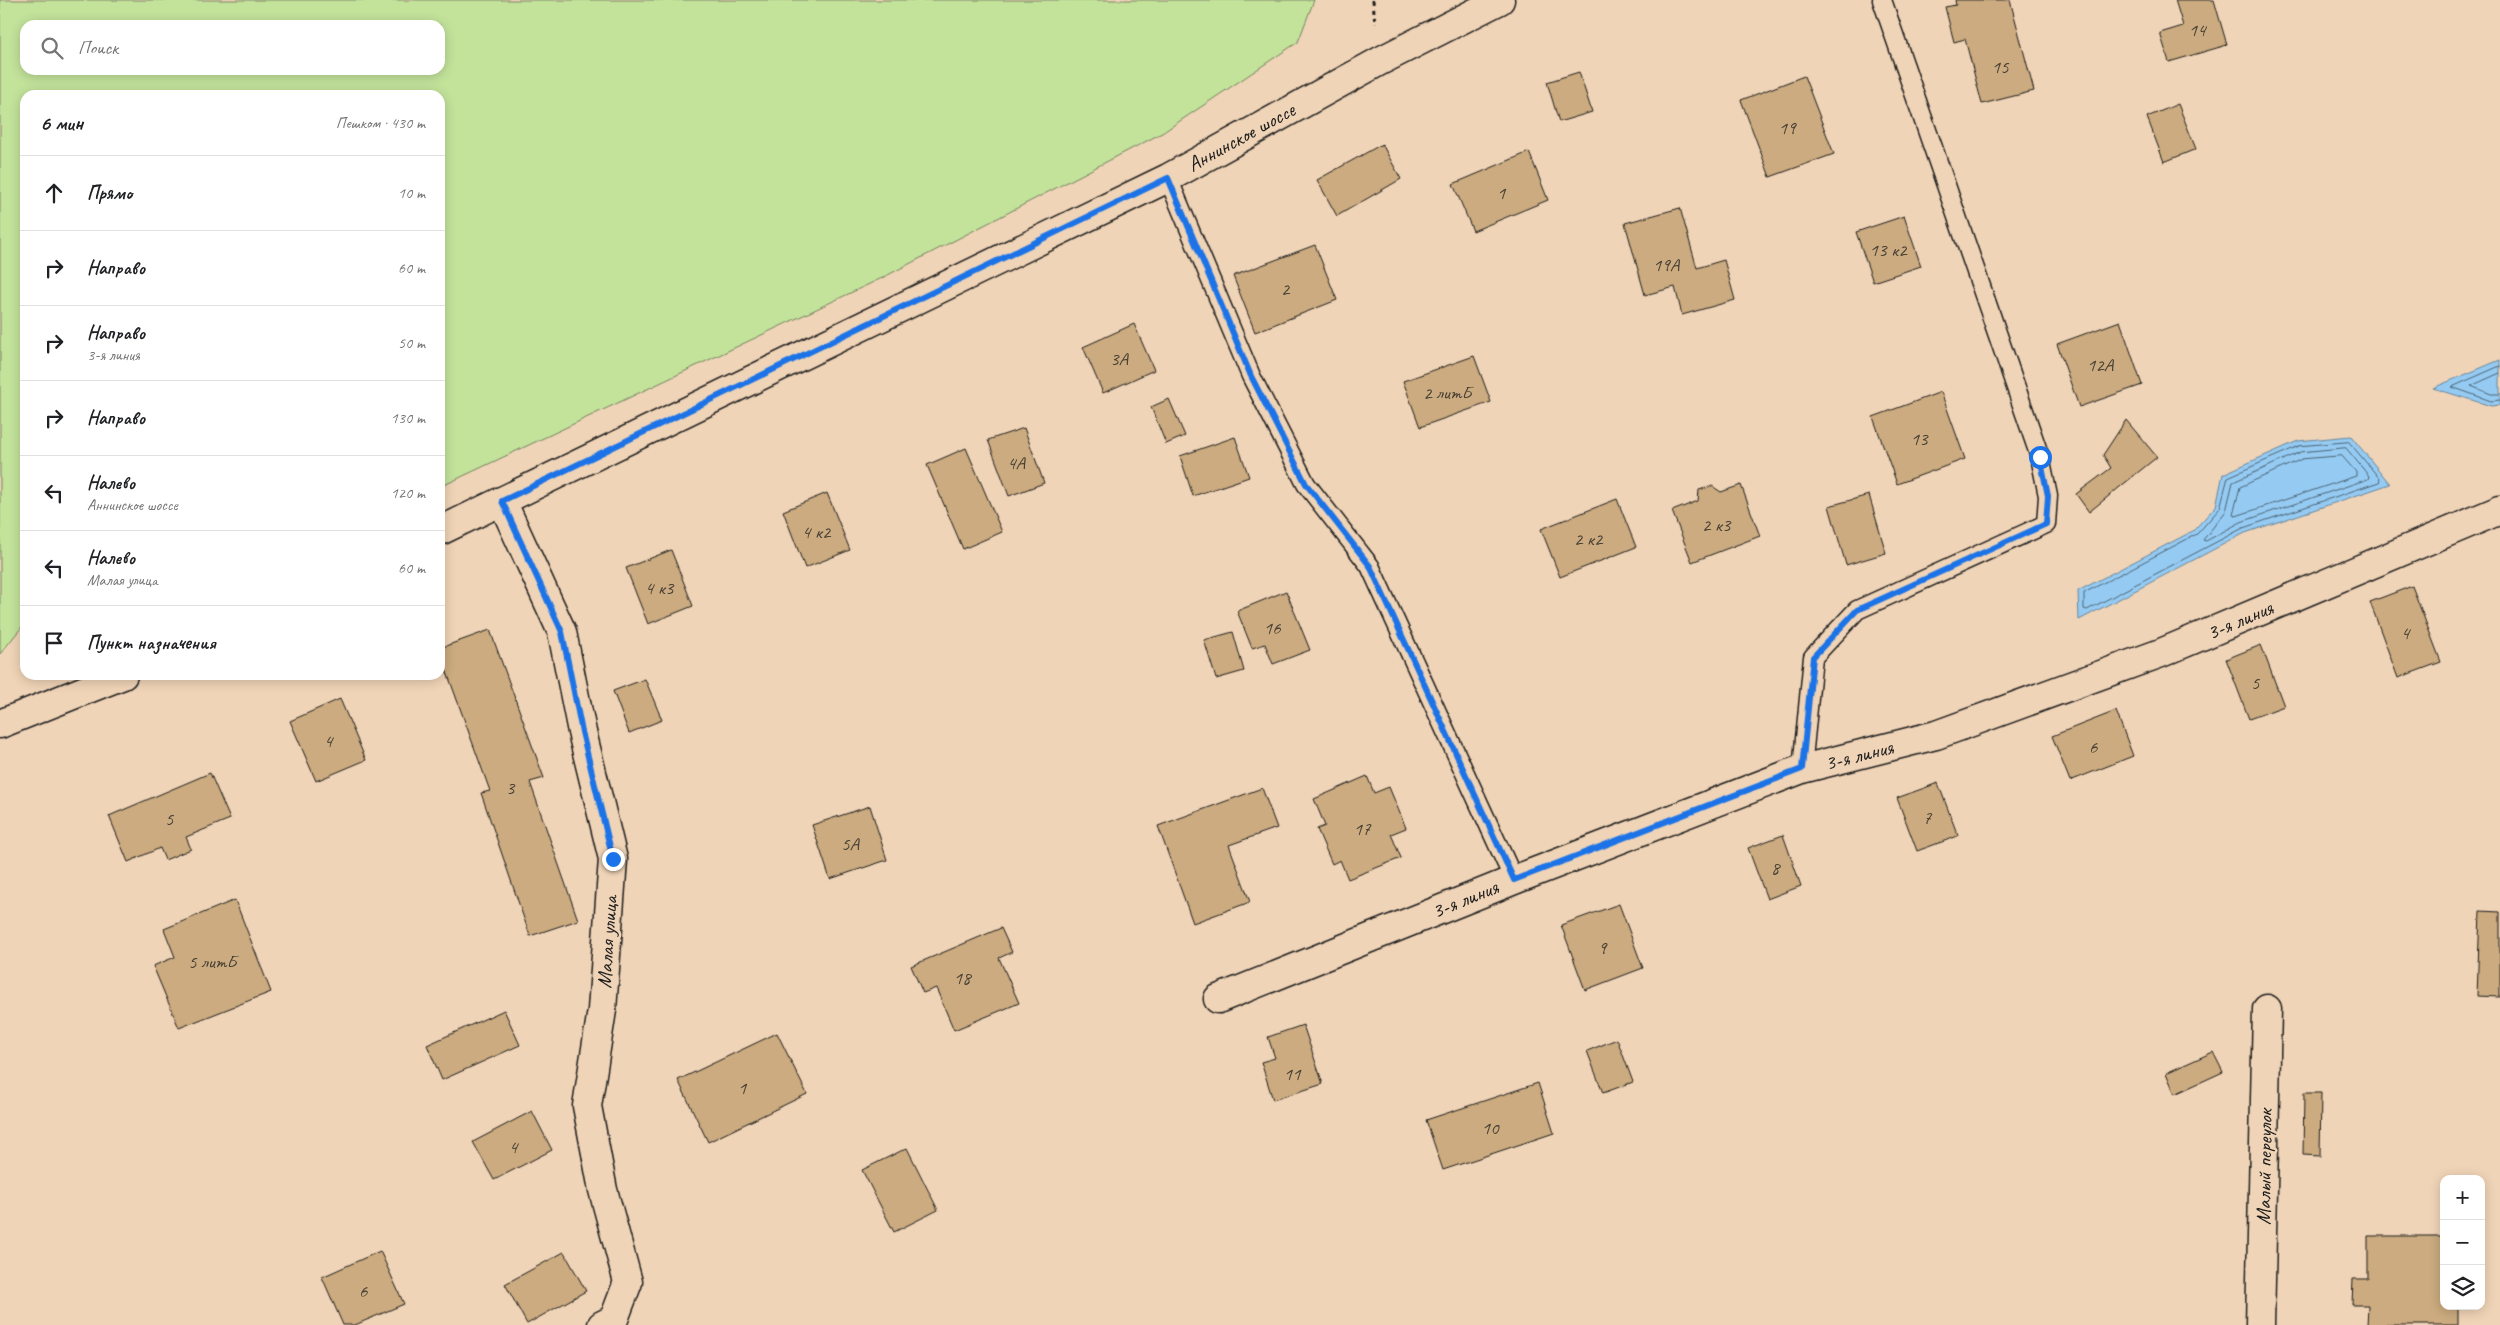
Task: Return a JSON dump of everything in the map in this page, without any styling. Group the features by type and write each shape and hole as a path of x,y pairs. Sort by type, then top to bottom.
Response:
{"street":[{"name":"Аннинское шоссе","path":"445,529 1168,178 1380,61 1500,0"},
{"name":"Малая улица","path":"502,501 562,632 582,732 613,859 602,1010 588,1106 602,1190 628,1282 614,1319 602,1325"},
{"name":"3-я линия","path":"1218,999 1514,880 1802,769 1936,735 2151,657 2500,510"},
{"path":"0,724 110,680"},
{"name":"Малый переулок","path":"2260,1325 2267,1009"}],"lane":[{"path":"1802,769 1813,657 1857,610 2046,524 2048,496 2040,457 1882,0"},
{"path":"1168,178 1251,376 1306,484 1370,566 1514,880"}],"green space":[{"path":"0,0 1314,0 1298,42 1162,133 882,278 445,485 445,90 20,90 20,629 0,654"}],"water":[{"path":"2500,360 2500,405 2491,406 2433,388"},
{"path":"2351,436 2390,484 2245,533 2079,620 2078,591 2193,531 2216,506 2223,474 2298,441"}],"building":[{"path":"1955,0 2010,0 2034,91 1982,104 1965,39 1954,42 1945,7 1956,5"},
{"path":"2175,0 2214,0 2227,45 2169,62 2160,33 2183,26"},
{"path":"1579,72 1592,112 1559,122 1547,82"},
{"path":"1804,76 1834,154 1770,177 1741,100"},
{"path":"2178,104 2196,149 2164,162 2147,117"},
{"path":"1382,144 1401,179 1337,216 1317,180"},
{"path":"1529,152 1548,200 1473,231 1453,184"},
{"path":"1680,208 1697,268 1724,260 1735,300 1682,315 1675,287 1645,295 1625,223"},
{"path":"1904,216 1921,266 1873,282 1856,232"},
{"path":"1315,245 1337,300 1255,332 1233,276"},
{"path":"2120,321 2142,385 2079,407 2057,344"},
{"path":"1134,324 1154,370 1103,393 1083,347"},
{"path":"1474,356 1491,402 1420,427 1403,381"},
{"path":"1941,392 1965,459 1897,484 1873,417"},
{"path":"1169,399 1185,436 1166,444 1151,407"},
{"path":"2126,420 2157,457 2089,512 2076,494 2111,468 2103,455"},
{"path":"1024,428 1044,483 1009,496 988,440"},
{"path":"1235,437 1249,477 1193,496 1180,456"},
{"path":"966,448 1002,532 963,549 927,465"},
{"path":"1741,485 1760,536 1692,562 1672,511 1698,501 1699,490 1712,486 1721,492"},
{"path":"827,493 850,550 805,568 783,511"},
{"path":"1869,495 1886,553 1846,565 1829,506"},
{"path":"1617,499 1636,547 1560,577 1541,529"},
{"path":"671,550 693,606 648,624 626,568"},
{"path":"2412,586 2441,662 2398,678 2370,602"},
{"path":"1286,591 1310,650 1273,664 1265,644 1252,648 1237,611"},
{"path":"490,630 544,778 530,782 578,920 530,936 481,793 490,791 445,667 445,646"},
{"path":"1233,632 1244,671 1216,679 1204,640"},
{"path":"2261,645 2284,706 2249,719 2226,659"},
{"path":"645,679 662,720 629,733 613,691"},
{"path":"340,699 366,760 316,781 290,721"},
{"path":"2116,711 2133,756 2070,781 2052,736"},
{"path":"210,773 230,819 186,837 191,849 165,860 160,848 128,862 109,816"},
{"path":"1367,776 1374,793 1389,787 1406,828 1391,834 1401,858 1348,879 1340,860 1332,864 1317,829 1325,826 1314,799"},
{"path":"1938,783 1958,836 1917,851 1897,798"},
{"path":"1262,788 1277,828 1229,845 1250,902 1193,923 1158,826"},
{"path":"870,806 887,860 830,879 812,825"},
{"path":"1783,835 1801,886 1767,899 1748,848"},
{"path":"235,900 271,992 179,1028 153,966 175,957 164,929"},
{"path":"1619,904 1643,968 1585,990 1561,925"},
{"path":"2480,911 2500,912 2500,997 2477,996"},
{"path":"1001,928 1012,952 999,958 1019,1003 954,1030 936,988 923,993 911,966"},
{"path":"504,1010 520,1045 442,1080 427,1045"},
{"path":"1303,1025 1323,1084 1273,1100 1261,1062 1275,1058 1268,1037"},
{"path":"777,1033 807,1094 708,1142 678,1080"},
{"path":"1617,1039 1633,1082 1603,1093 1587,1051"},
{"path":"2213,1052 2223,1072 2175,1094 2166,1073"},
{"path":"1538,1083 1554,1133 1443,1170 1426,1120"},
{"path":"2304,1093 2321,1093 2320,1156 2303,1155"},
{"path":"532,1111 552,1150 494,1180 473,1142"},
{"path":"907,1148 938,1210 894,1232 862,1170"},
{"path":"2368,1236 2440,1236 2440,1310 2458,1310 2458,1325 2367,1325 2368,1305 2352,1305 2353,1279 2368,1279"},
{"path":"380,1251 404,1304 355,1325 343,1325 322,1277"},
{"path":"564,1252 586,1291 527,1324 505,1284"}],"route":[{"path":"613,859 582,732 562,632 502,501 1168,178 1251,376 1306,484 1370,566 1514,880 1802,769 1813,657 1857,610 2046,524 2048,496 2040,457"}]}
